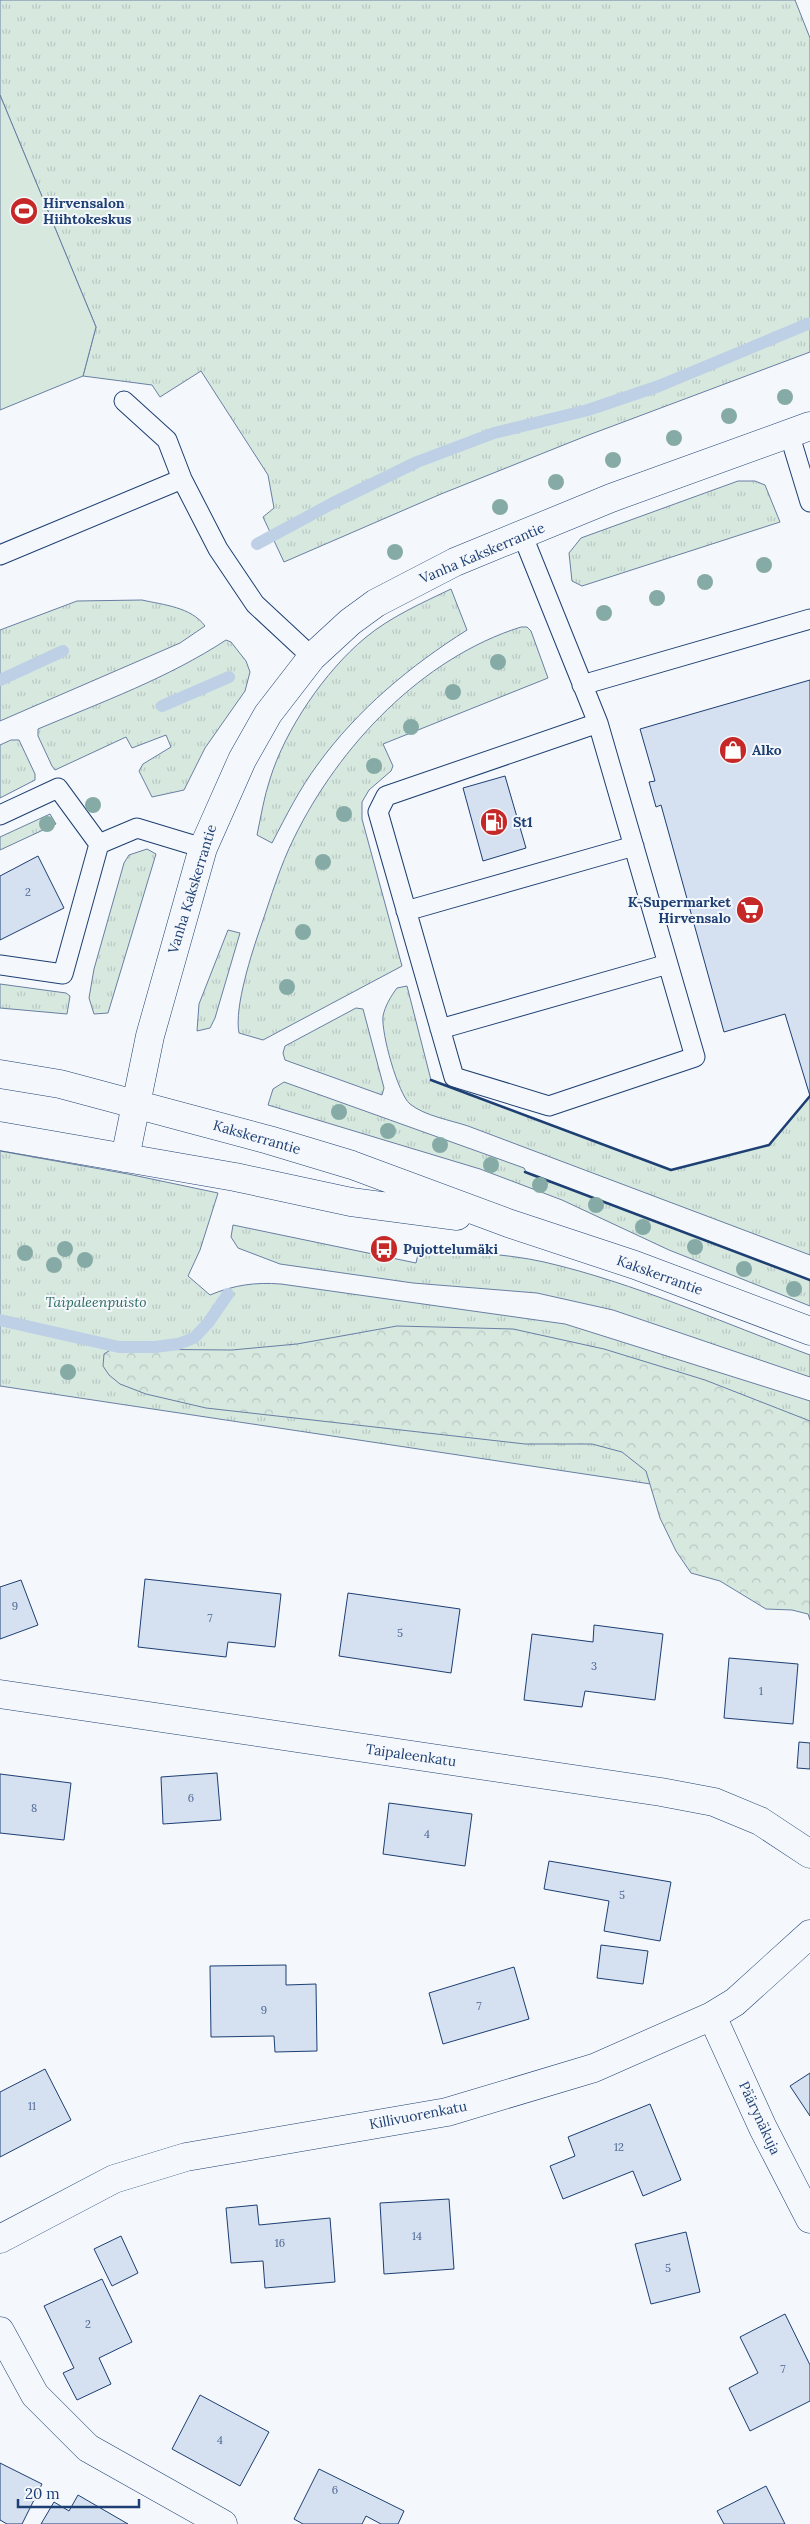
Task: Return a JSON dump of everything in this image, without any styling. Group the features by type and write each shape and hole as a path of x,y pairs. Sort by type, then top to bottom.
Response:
{"street":[{"name":"Vanha Kakskerrantie","path":"126,1158 150,1036 203,848 242,760 268,714 312,656 350,622 376,603 454,562 522,534 800,429"},
{"name":"Kakskerrantie","path":"0,1074 60,1084 269,1140 352,1165 508,1223 635,1265 810,1331"},
{"name":"Kakskerrantie","path":"0,1136 235,1177 351,1202 508,1223"},
{"name":"Taipaleenkatu","path":"0,1694 678,1795 714,1802 760,1821 810,1854"},
{"name":"Killivuorenkatu","path":"0,2239 114,2179 186,2157 447,2112 594,2068 712,2016 735,2002 810,1934"},
{"name":"Päärynäkuja","path":"712,2016 763,2128 810,2219"},
{"path":"0,2331 35,2395 88,2448 223,2524"}],"lane":[{"path":"124,401 167,440 182,479 218,549 255,604 312,656"},
{"path":"800,429 810,502"},
{"path":"0,555 182,479"},
{"path":"522,534 598,723 695,1057 549,1106 454,1077 378,812 386,796 598,723"},
{"path":"582,685 810,619"},
{"path":"0,815 58,788 99,844"},
{"path":"99,844 137,828 203,848"},
{"path":"0,965 63,974 99,844"},
{"path":"406,911 634,846"},
{"path":"440,1029 668,964"}],"green space":[{"path":"0,0 795,0 810,38 810,352 586,436 441,494 284,562 263,517 274,508 268,475 201,371 160,397 152,385 83,376 96,327 0,95"},
{"name":"Hirvensalon Hiihtokeskus","path":"0,95 96,327 83,376 0,410"},
{"path":"738,481 755,481 765,485 780,522 582,586 572,581 569,553 581,538"},
{"path":"451,589 467,630 405,674 350,725 311,773 272,843 257,835 266,793 277,760 296,722 321,684 350,652 375,630 407,611"},
{"path":"142,600 168,605 185,611 205,626 180,643 0,721 0,630 77,601"},
{"path":"521,627 527,627 531,631 548,678 383,744 393,766 391,771 369,790 362,802 362,819 402,966 263,1040 239,1033 238,1022 241,995 257,937 280,871 294,838 313,804 335,771 359,739 387,710 418,683 450,660 485,641"},
{"path":"226,640 231,642 246,661 250,672 245,691 205,748 184,790 152,797 139,771 143,764 171,747 166,735 132,748 126,737 55,770 52,766 38,736 38,729 158,678"},
{"path":"11,740 19,740 35,774 35,780 0,798 0,745"},
{"path":"50,814 56,824 0,850 0,837"},
{"path":"147,849 156,854 108,1013 94,1014 89,998 94,969 124,863 129,855"},
{"path":"228,930 240,933 215,1018 210,1028 197,1031 199,1004"},
{"path":"0,984 66,993 70,996 67,1014 0,1008"},
{"path":"407,986 431,1080 671,1170 769,1145 810,1096 810,1255 468,1126 430,1115 410,1104 400,1088 391,1063 383,1024 384,1012 393,994 397,988"},
{"path":"356,1008 363,1009 384,1088 382,1095 285,1060 283,1053 285,1046"},
{"path":"284,1082 524,1168 526,1172 810,1280 810,1306 669,1250 562,1200 480,1169 268,1105 273,1089"},
{"name":"Taipaleenpuisto","path":"0,1151 128,1174 218,1193 200,1250 188,1276 210,1295 245,1285 262,1283 281,1284 565,1324 810,1401 810,1508 0,1386"},
{"path":"233,1225 416,1263 419,1250 482,1253 544,1262 645,1292 810,1355 810,1377 613,1310 537,1293 413,1283 280,1264 238,1248 231,1237"},
{"path":"397,1326 513,1329 604,1349 705,1380 810,1421 810,1620 808,1614 792,1610 766,1609 720,1581 691,1573 676,1551 660,1518 646,1471 622,1452 592,1444 525,1444 206,1408 146,1394 120,1384 109,1375 103,1366 104,1354 112,1349 232,1350 297,1344"}],"building":[{"name":"K-Supermarket Hirvensalo","path":"810,680 810,1096 785,1014 724,1032 661,805 656,807 649,782 655,781 640,729"},
{"path":"505,776 526,848 483,861 463,788"},
{"path":"38,856 64,908 0,940 0,876"},
{"path":"145,1579 281,1594 275,1647 228,1642 226,1657 138,1647"},
{"path":"21,1580 38,1625 0,1639 0,1587"},
{"path":"348,1593 460,1609 451,1673 339,1656"},
{"path":"594,1625 663,1634 655,1700 585,1691 582,1707 524,1700 532,1634 593,1642"},
{"path":"729,1658 798,1664 793,1724 724,1718"},
{"path":"799,1742 810,1743 810,1769 797,1768"},
{"path":"217,1773 221,1820 163,1824 161,1777"},
{"path":"0,1774 71,1783 64,1840 0,1833"},
{"path":"389,1803 472,1814 465,1866 383,1854"},
{"path":"549,1861 671,1882 660,1941 604,1931 609,1901 544,1889"},
{"path":"601,1945 648,1951 643,1984 597,1978"},
{"path":"286,1965 286,1985 316,1984 317,2051 275,2052 274,2036 211,2037 210,1966"},
{"path":"514,1967 529,2019 443,2044 429,1993"},
{"path":"45,2069 71,2120 0,2157 0,2092"},
{"path":"810,2073 810,2116 790,2086"},
{"path":"650,2104 681,2180 643,2196 633,2171 563,2199 550,2166 575,2156 568,2137"},
{"path":"449,2199 454,2269 384,2274 380,2203"},
{"path":"257,2205 259,2225 330,2218 335,2282 265,2288 263,2261 231,2263 226,2208"},
{"path":"686,2232 700,2292 651,2304 635,2244"},
{"path":"121,2236 138,2273 112,2286 94,2249"},
{"path":"102,2279 132,2342 99,2358 111,2384 77,2400 63,2373 74,2368 44,2306"},
{"path":"785,2314 810,2365 810,2401 750,2431 729,2388 758,2373 740,2337"},
{"path":"200,2395 269,2432 240,2486 172,2449"},
{"path":"0,2463 42,2484 22,2524 7,2524 0,2520"},
{"path":"319,2469 404,2511 398,2524 381,2524 366,2516 362,2524 303,2524 294,2519"},
{"path":"766,2486 785,2524 724,2524 717,2511"},
{"path":"78,2495 128,2524 41,2524 54,2502 69,2511"}],"waterway":[{"path":"257,544 333,503 417,462 494,433 588,410 659,386 810,323"},
{"path":"0,680 63,651"},
{"path":"162,706 229,677"},
{"path":"0,1320 119,1347 155,1347 178,1344 194,1338 208,1323 228,1294"}],"wall":[{"path":"431,1080 671,1170 769,1145 810,1096"},
{"path":"525,1172 810,1280"}],"place":[{"name":"Hirvensalon Hiihtokeskus","path":"24,211"},
{"name":"Alko","path":"733,750"},
{"name":"St1","path":"494,822"},
{"name":"K-Supermarket Hirvensalo","path":"750,910"},
{"name":"Pujottelumäki","path":"384,1249"}]}
